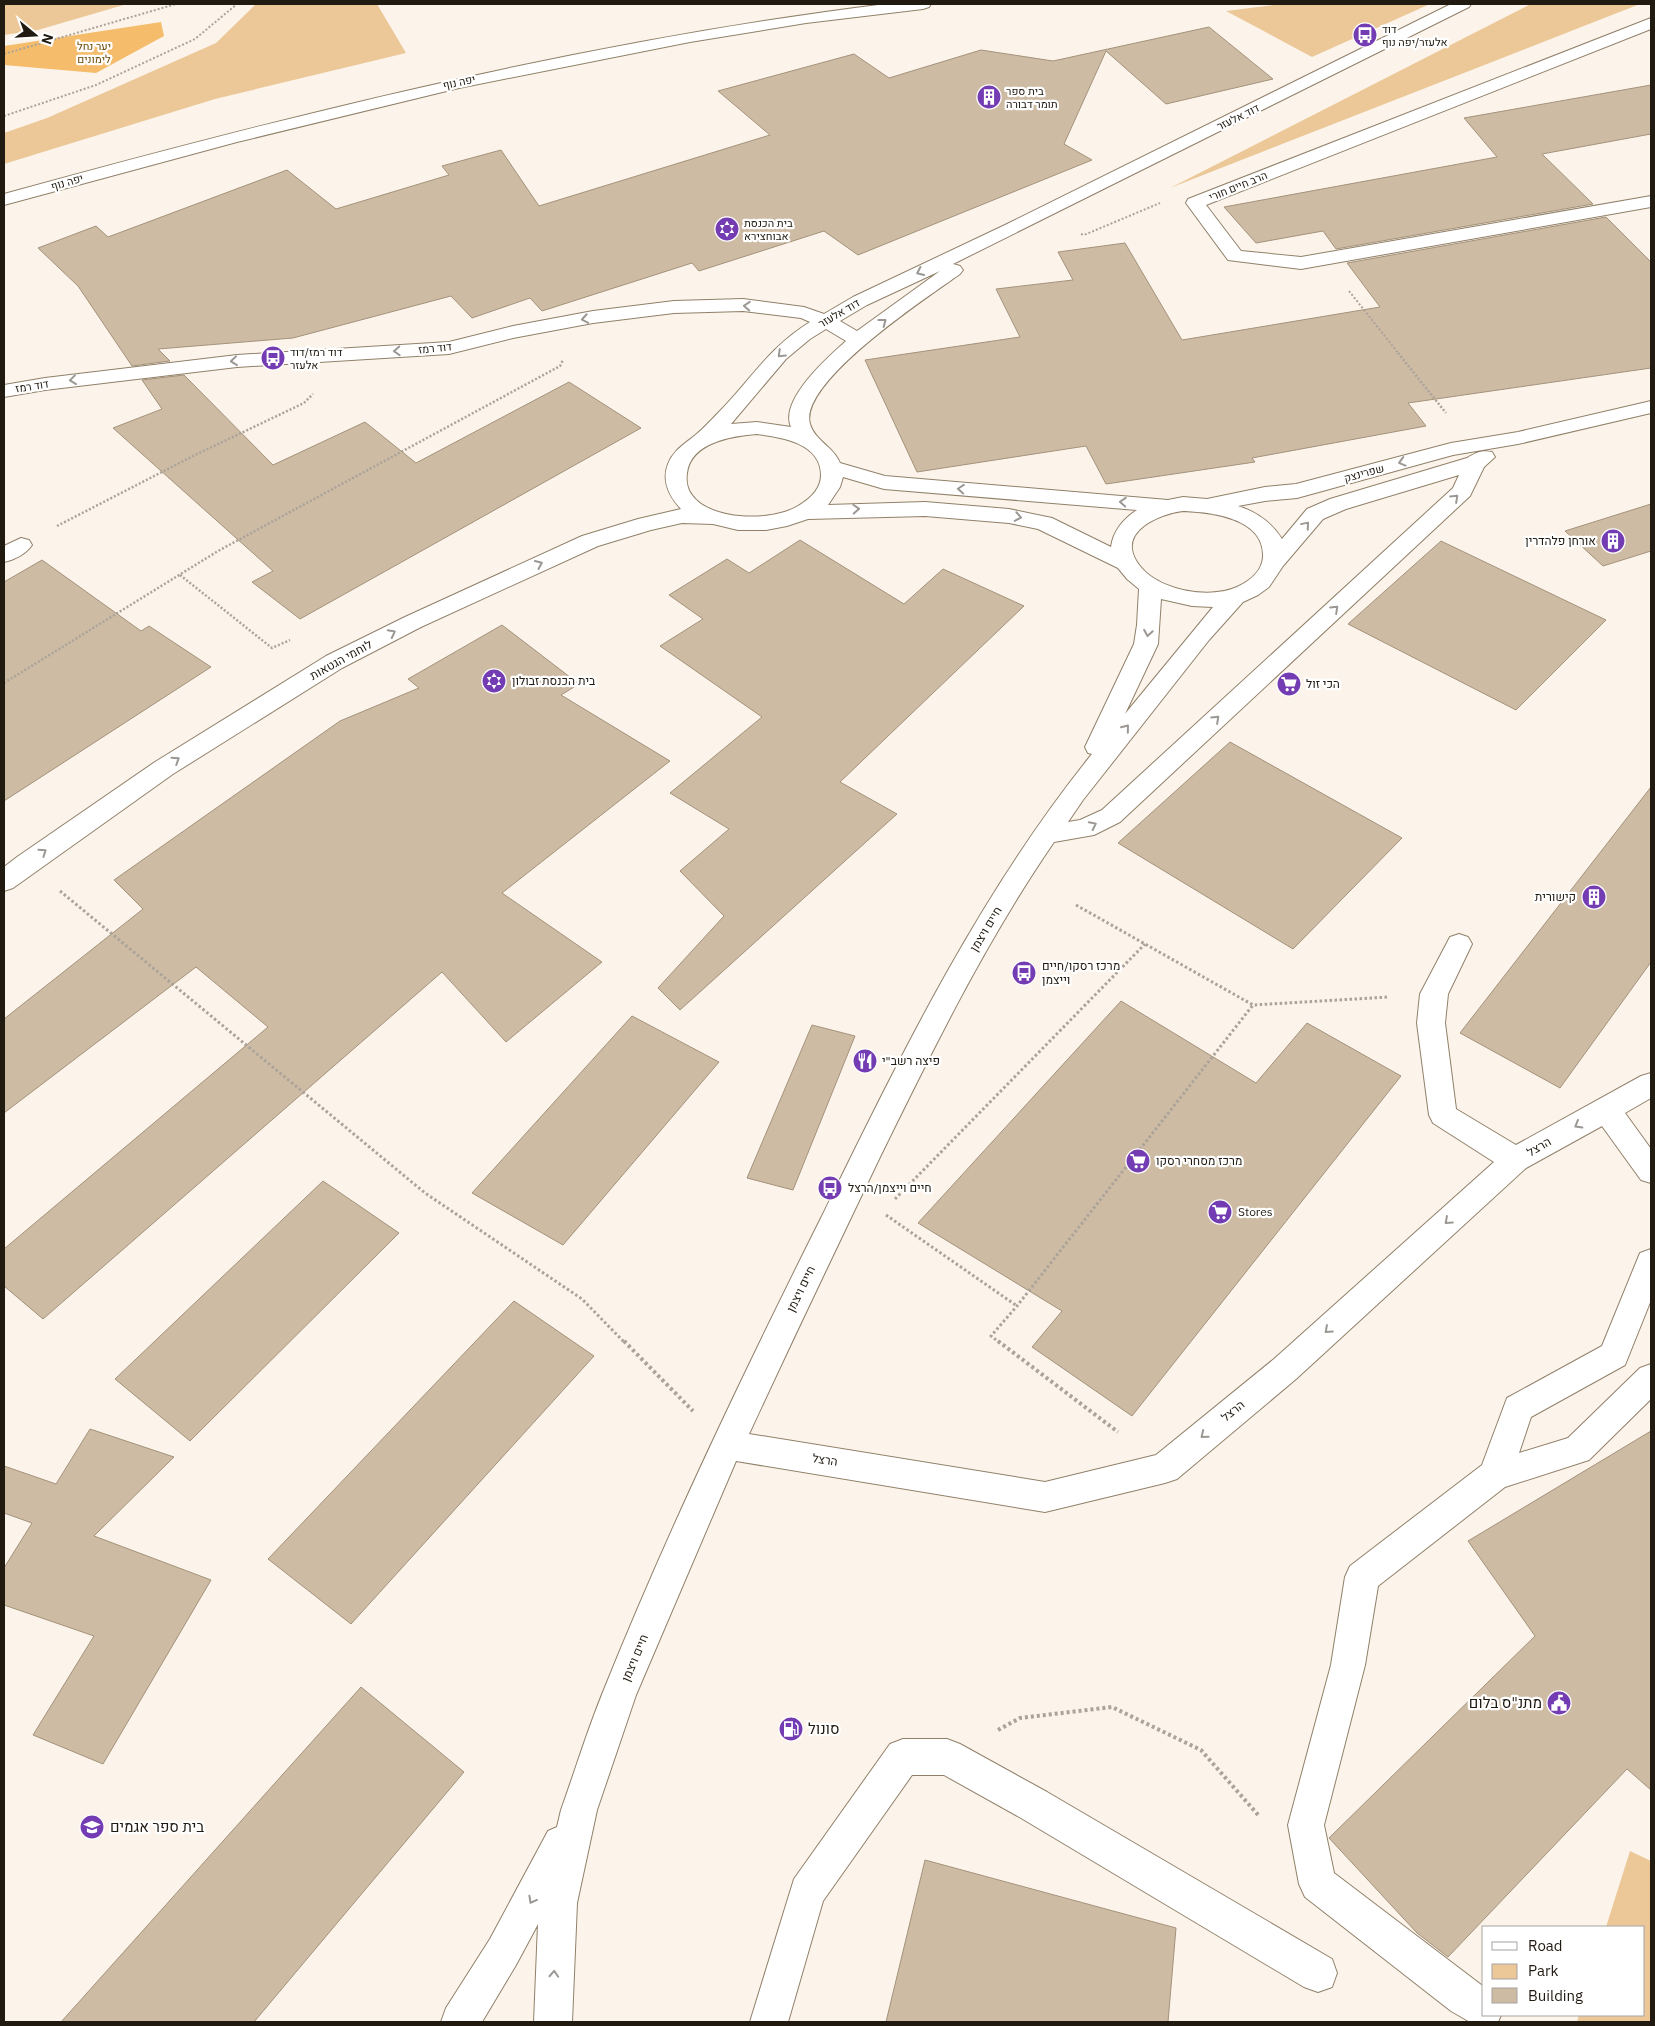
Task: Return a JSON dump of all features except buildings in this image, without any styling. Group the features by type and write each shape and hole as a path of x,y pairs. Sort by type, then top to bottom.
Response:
{"street":[{"name":"יפה נוף","path":"4,200 145,160 310,117 593,53 851,11 923,4"},
{"name":"דוד אלעזר","path":"699,443 727,416 779,355 803,335 860,300 1012,229 1463,4"},
{"name":"הרב חיים חורי","path":"1651,23 1195,203 1235,256 1301,263 1651,202"},
{"name":"דוד אלעזר","path":"807,439 799,423 801,408 809,391 832,364 858,340 911,300 1012,229"},
{"name":"דוד רמז","path":"4,390 237,361 449,348 513,332 593,317 674,307 743,306 804,313 826,320 858,340"},
{"name":"שפרינצק","path":"1274,562 1315,514 1338,504 1518,438 1651,407"},
{"path":"757,428 784,431 807,439 824,452 832,467 833,482 824,498 807,512 783,521 756,525 727,522 695,510 680,495 674,479 682,456 699,443 721,433 757,428"},
{"name":"שפרינצק","path":"1210,505 1265,494 1297,491 1451,449 1474,454"},
{"path":"1046,834 1085,829 1111,816 1462,491 1474,454"},
{"path":"832,467 884,482 1172,505"},
{"path":"807,512 924,509 1009,516 1044,522 1126,563 1139,578 1160,590 1185,598 1213,600 1235,596 1255,588 1268,576 1274,562 1273,547 1265,533 1251,520 1231,510 1210,505 1183,504 1159,508 1138,517 1126,530 1122,546 1126,563"},
{"name":"לוחמי הגטאות","path":"4,881 164,768 334,662 413,622 590,541 646,524 682,516 714,517"},
{"name":"חיים ויצמן","path":"1074,794 1146,644 1149,626 1150,584"},
{"name":"חיים ויצמן","path":"553,2022 558,1903 579,1810 619,1695 727,1445 791,1309 912,1062 968,958 1024,866 1074,794 1235,596"},
{"path":"1459,944 1434,994 1432,1023 1443,1115 1516,1160"},
{"name":"הרצל","path":"727,1445 1045,1497 1165,1468 1285,1369 1516,1160 1651,1084"},
{"path":"1606,1109 1651,1171"},
{"path":"1495,1475 1518,1408 1614,1355 1651,1262"},
{"path":"1482,2008 1464,1997 1318,1884 1306,1825 1348,1665 1362,1577 1495,1475 1578,1450 1651,1378"},
{"path":"769,2022 808,1892 903,1757 947,1757 1034,1805 1318,1973"},
{"name":"חיים ויצמן","path":"460,2022 503,1952 579,1810"}],"path":[{"path":"4,54 176,4"},
{"path":"4,116 96,86 195,39 237,4"},
{"path":"1323,259 1474,454"},
{"path":"4,683 218,552 560,366 593,317"},
{"path":"12,550 187,460 304,403 328,379 341,355"},
{"path":"180,575 272,648 298,636"},
{"path":"26,864 425,1193 582,1299 727,1445"},
{"path":"1076,906 1253,1005 1434,994"},
{"path":"890,1205 1145,944"},
{"path":"1165,1468 991,1336 1017,1306 1253,1005"},
{"path":"883,1212 1017,1306"},
{"path":"947,1757 1020,1718 1112,1707 1202,1750 1260,1817"}],"green space":[{"path":"4,4 127,4 38,30 4,35"},
{"path":"256,4 377,4 406,53 215,99 4,164 4,133 47,118 216,43"},
{"path":"1282,4 1430,4 1312,57 1226,11"},
{"path":"1530,4 1640,4 1170,188 1527,6"},
{"name":"יער נחל לימונים","path":"161,22 164,36 96,73 4,65 4,46"},
{"path":"1630,1851 1651,1861 1651,2022 1577,2022 1579,2016 1645,2016 1645,1926 1606,1926"}],"place":[{"name":"דוד אלעזר/יפה נוף","path":"1365,35"},
{"name":"בית ספר תומר דבורה","path":"989,97"},
{"name":"בית הכנסת אבוחצירא","path":"727,229"},
{"name":"דוד רמז/דוד אלעזר","path":"273,358"},
{"name":"אורחן פלהדרין","path":"1613,541"},
{"name":"בית הכנסת זבולון","path":"494,681"},
{"name":"הכי זול","path":"1289,684"},
{"name":"קישורית","path":"1594,897"},
{"name":"מרכז רסקו/חיים וייצמן","path":"1024,973"},
{"name":"פיצה רשב\"י","path":"865,1061"},
{"name":"מרכז מסחרי רסקו","path":"1138,1161"},
{"name":"חיים וייצמן/הרצל","path":"830,1188"},
{"name":"Stores","path":"1220,1212"},
{"name":"מתנ\"ס בלום","path":"1559,1703"},
{"name":"סונול","path":"791,1729"},
{"name":"בית ספר אגמים","path":"92,1827"}]}
